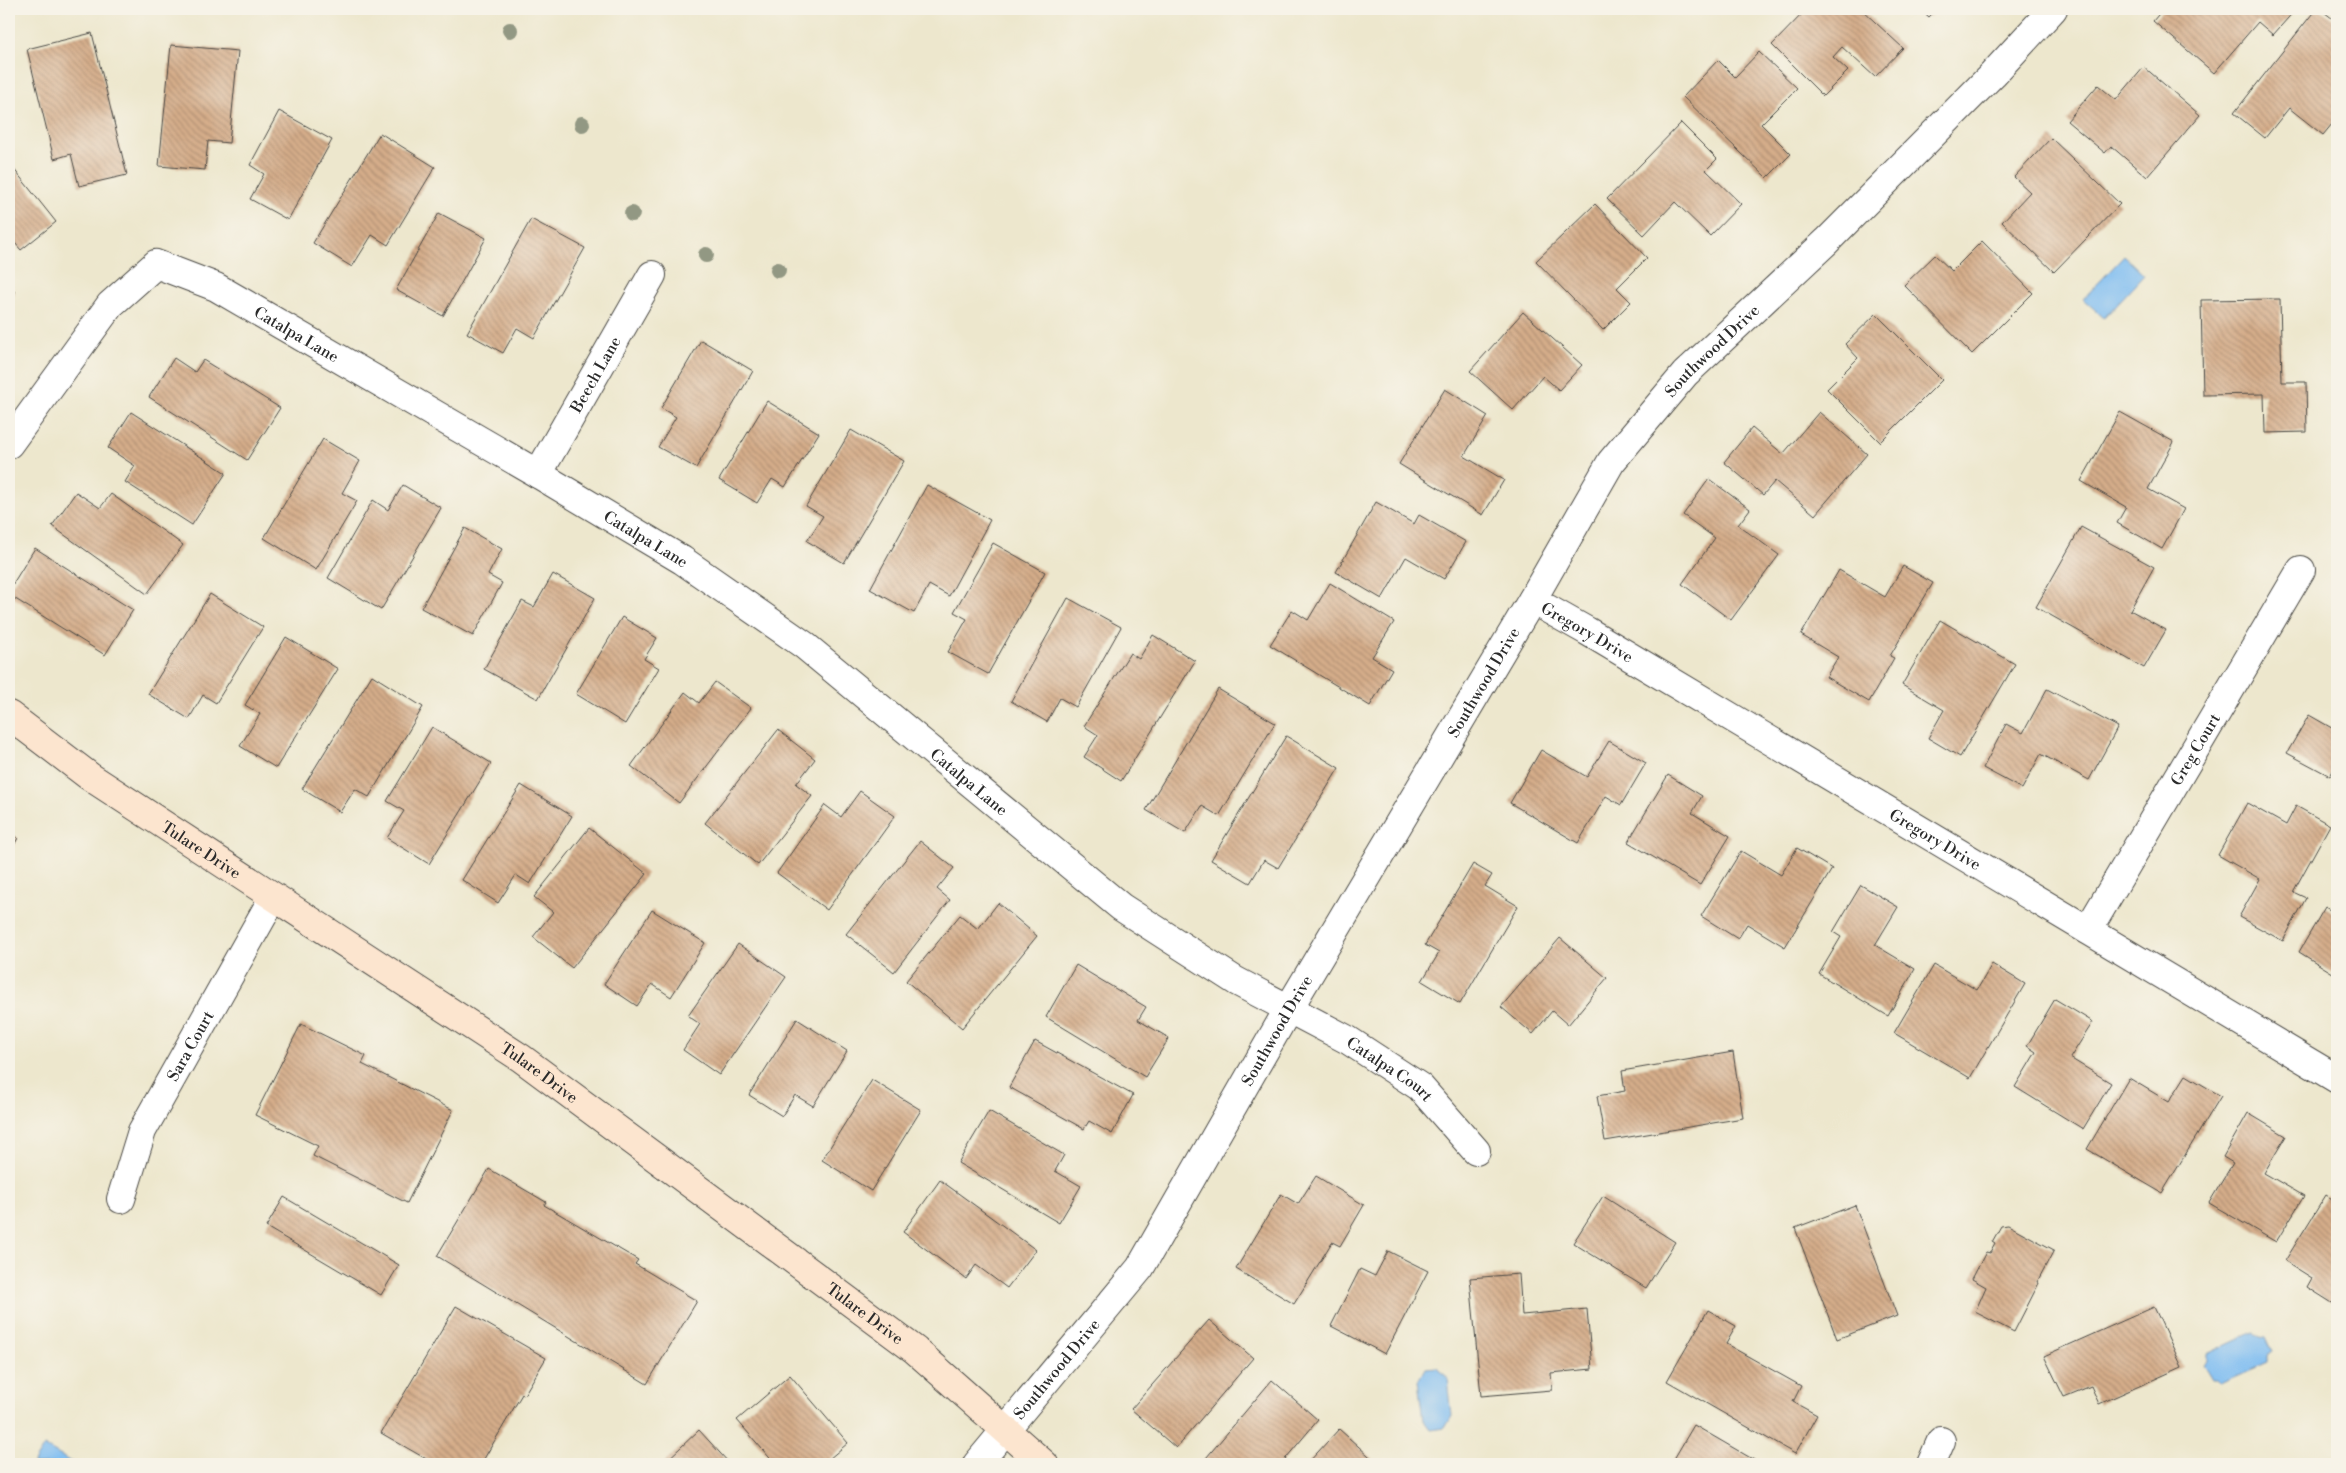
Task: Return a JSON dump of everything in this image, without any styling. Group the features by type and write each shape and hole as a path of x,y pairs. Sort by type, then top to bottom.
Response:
{"street":[{"name":"Southwood Drive","path":"977,1464 1140,1268 1289,1008 1532,600 1611,462 1685,374 1827,241 1993,74 2053,9"},
{"name":"Catalpa Lane","path":"9,444 110,305 156,264 216,287 682,560 804,645 1121,907 1236,981 1289,1008"},
{"name":"Beech Lane","path":"538,474 652,275"},
{"name":"Greg Court","path":"2088,930 2301,570"},
{"name":"Gregory Drive","path":"1532,600 2337,1079"},
{"name":"Tulare Drive","path":"9,716 89,776 273,898 521,1058 915,1350 1044,1464"},
{"name":"Sara Court","path":"121,1199 142,1131 273,898"},
{"name":"Catalpa Court","path":"1289,1008 1348,1040 1420,1087 1476,1151"}],"water":[{"path":"2124,256 2144,275 2104,318 2083,299"},
{"path":"2254,1332 2266,1337 2273,1352 2267,1356 2267,1363 2220,1384 2216,1380 2212,1380 2203,1365 2207,1361 2207,1354"},
{"path":"1438,1367 1448,1379 1452,1416 1445,1428 1431,1430 1423,1420 1418,1381 1425,1368"},
{"path":"44,1446 75,1464 33,1464"}],"building":[{"path":"1807,9 1861,9 1903,48 1875,77 1842,47 1833,57 1848,71 1823,96 1772,45"},
{"path":"1920,9 1937,9 1929,17"},
{"path":"2163,9 2296,9 2273,35 2258,22 2214,73 2153,21"},
{"path":"2316,9 2320,9 2337,22 2337,44 2332,51 2337,55 2337,118 2323,135 2289,108 2265,138 2234,113"},
{"path":"92,33 127,175 79,186 71,154 54,159 27,49"},
{"path":"171,45 238,51 229,143 208,141 205,170 159,166"},
{"path":"1759,52 1797,88 1761,124 1791,154 1767,178 1683,97 1718,60 1735,77"},
{"path":"2144,67 2200,115 2147,177 2111,146 2105,153 2067,121 2098,85 2116,100"},
{"path":"279,111 332,140 288,220 250,199 264,174 250,165"},
{"path":"1681,123 1717,159 1706,170 1741,204 1710,236 1675,202 1644,235 1607,199"},
{"path":"380,133 435,167 388,245 372,235 352,267 313,243"},
{"path":"2051,138 2120,204 2054,272 2002,222 2030,192 2014,177"},
{"path":"9,163 56,222 21,250 9,236"},
{"path":"1595,204 1647,258 1617,288 1631,302 1603,330 1536,261"},
{"path":"439,213 486,238 443,316 396,290"},
{"path":"531,219 585,248 534,338 517,328 503,353 467,333"},
{"path":"1982,241 2033,293 1972,354 1904,285 1935,255 1952,271"},
{"path":"9,289 15,292 9,302"},
{"path":"2280,299 2282,382 2306,382 2307,432 2265,433 2264,394 2203,395 2201,300"},
{"path":"1523,312 1582,365 1559,390 1543,376 1513,410 1470,371"},
{"path":"1876,314 1942,380 1880,442 1827,389 1858,358 1845,344"},
{"path":"701,340 753,371 696,468 658,447 676,417 661,408"},
{"path":"174,358 195,372 203,360 280,408 247,460 149,397"},
{"path":"1445,389 1488,416 1464,456 1504,480 1483,515 1399,464"},
{"path":"767,401 819,433 785,487 772,479 757,503 719,480"},
{"path":"131,412 226,473 192,525 125,482 135,466 108,448"},
{"path":"1819,412 1867,454 1815,515 1775,481 1763,495 1724,462 1752,428 1783,454"},
{"path":"2120,412 2174,442 2148,489 2184,509 2162,549 2117,523 2126,507 2081,481"},
{"path":"851,430 904,461 844,563 807,541 823,516 806,506"},
{"path":"323,439 360,461 342,493 357,501 316,570 264,538"},
{"path":"1709,479 1750,509 1738,525 1779,555 1731,620 1682,584 1715,538 1683,515"},
{"path":"403,485 441,508 381,610 328,578 373,500 388,510"},
{"path":"927,485 990,520 949,596 929,585 914,613 870,589"},
{"path":"76,492 100,508 111,494 183,545 147,594 52,526"},
{"path":"1376,502 1414,524 1419,515 1466,542 1444,579 1406,557 1382,599 1336,572"},
{"path":"2081,527 2154,567 2130,610 2166,630 2144,668 2036,607"},
{"path":"465,528 502,549 488,575 502,583 473,636 421,608"},
{"path":"993,543 1045,572 988,674 948,652 967,619 954,612"},
{"path":"35,548 133,610 105,655 9,595 9,590"},
{"path":"1903,566 1933,583 1890,656 1894,658 1869,702 1826,677 1838,657 1801,635 1839,570 1885,597"},
{"path":"553,574 595,598 538,699 484,669 522,601 534,607"},
{"path":"1330,583 1394,622 1372,657 1392,669 1370,706 1270,645 1292,610 1308,620"},
{"path":"210,594 263,627 216,703 203,695 189,719 148,694"},
{"path":"1068,598 1121,627 1076,707 1060,698 1047,722 1011,701"},
{"path":"622,617 657,638 644,659 659,668 625,724 576,694"},
{"path":"1940,620 2015,664 1960,757 1928,738 1944,710 1902,685"},
{"path":"1153,635 1195,661 1121,781 1084,757 1098,735 1084,726 1130,653 1139,659"},
{"path":"286,637 338,669 276,768 240,746 260,714 245,705"},
{"path":"372,675 423,707 369,797 355,789 340,812 302,789"},
{"path":"715,682 751,708 679,803 631,766 685,692 699,703"},
{"path":"1218,689 1275,723 1219,816 1202,806 1185,833 1146,810"},
{"path":"2047,689 2118,727 2089,780 2041,754 2022,789 1983,768 2006,724 2023,733"},
{"path":"2309,715 2337,731 2337,768 2335,767 2330,776 2287,753"},
{"path":"432,727 491,763 429,864 387,838 404,811 387,801"},
{"path":"778,730 815,759 796,784 812,796 758,865 705,823"},
{"path":"1286,736 1339,768 1278,868 1264,860 1250,883 1211,860"},
{"path":"1609,741 1646,763 1621,805 1606,796 1578,843 1510,803 1541,750 1587,777"},
{"path":"1668,775 1702,796 1692,813 1730,836 1700,885 1628,842"},
{"path":"521,785 572,816 530,884 516,875 498,903 462,880"},
{"path":"860,791 895,816 827,910 777,873 825,805 841,817"},
{"path":"2247,803 2286,825 2296,806 2330,825 2293,892 2306,898 2283,941 2239,917 2260,879 2218,855"},
{"path":"589,828 647,874 572,968 533,937 553,912 534,897"},
{"path":"9,833 18,838 9,854"},
{"path":"920,841 954,868 937,889 950,900 894,972 846,934"},
{"path":"1797,848 1832,869 1785,947 1747,924 1738,939 1701,916 1741,851 1781,875"},
{"path":"1473,864 1492,875 1485,886 1518,906 1460,1004 1422,981 1439,953 1425,945"},
{"path":"1861,885 1898,907 1875,945 1915,969 1888,1016 1819,974 1841,937 1833,932"},
{"path":"998,903 1037,936 962,1028 906,981 960,915 978,929"},
{"path":"2337,905 2336,975 2299,952 2325,907 2333,912"},
{"path":"652,910 705,943 671,997 652,984 637,1006 604,984"},
{"path":"1560,938 1607,978 1568,1025 1552,1011 1533,1034 1501,1007"},
{"path":"738,944 786,977 719,1075 683,1050 700,1024 688,1016"},
{"path":"1992,964 2025,984 1970,1078 1894,1033 1934,965 1977,990"},
{"path":"1076,965 1146,1007 1138,1020 1169,1038 1145,1077 1046,1017"},
{"path":"2055,999 2093,1022 2070,1058 2111,1083 2083,1129 2015,1087 2036,1052 2027,1046"},
{"path":"797,1019 847,1051 813,1106 795,1095 782,1116 749,1095"},
{"path":"301,1024 366,1056 362,1064 453,1110 407,1203 313,1156 318,1146 255,1115"},
{"path":"1035,1041 1133,1095 1112,1134 1089,1121 1084,1129 1009,1087"},
{"path":"1733,1052 1743,1118 1605,1141 1597,1096 1625,1091 1622,1071"},
{"path":"2186,1075 2221,1096 2162,1193 2087,1149 2129,1078 2169,1102"},
{"path":"872,1080 921,1110 871,1191 822,1160"},
{"path":"989,1111 1064,1155 1055,1171 1081,1186 1059,1223 958,1163"},
{"path":"2248,1113 2286,1136 2264,1173 2304,1196 2276,1242 2209,1203 2233,1163 2223,1157"},
{"path":"489,1169 546,1202 544,1205 638,1260 635,1264 697,1301 647,1384 437,1256"},
{"path":"1316,1176 1364,1205 1340,1246 1332,1242 1294,1304 1236,1269 1281,1194 1298,1204"},
{"path":"940,1180 1036,1250 1007,1288 976,1265 966,1279 903,1232"},
{"path":"2326,1195 2337,1202 2337,1306 2307,1287 2312,1278 2285,1261"},
{"path":"1603,1196 1675,1242 1646,1288 1573,1243"},
{"path":"284,1197 399,1265 381,1295 266,1227"},
{"path":"1855,1205 1897,1316 1837,1339 1795,1228"},
{"path":"2008,1225 2054,1250 2014,1332 1975,1312 1986,1287 1972,1279 1986,1252 1990,1253 1995,1244 1992,1242 2001,1226"},
{"path":"1388,1251 1428,1271 1385,1354 1331,1326 1360,1269 1375,1276"},
{"path":"1519,1274 1522,1315 1587,1309 1592,1369 1551,1373 1552,1390 1481,1396 1470,1278"},
{"path":"456,1306 546,1358 524,1395 522,1394 481,1464 435,1464 381,1433"},
{"path":"2154,1307 2182,1367 2099,1404 2091,1386 2064,1397 2044,1356"},
{"path":"1708,1310 1736,1326 1726,1344 1801,1386 1793,1402 1817,1415 1795,1454 1667,1381"},
{"path":"1209,1320 1253,1358 1176,1448 1131,1409"},
{"path":"790,1375 848,1443 829,1459 834,1464 775,1464 737,1420"},
{"path":"1272,1380 1318,1420 1281,1464 1201,1464"},
{"path":"1694,1425 1761,1464 1671,1464"},
{"path":"1339,1429 1378,1464 1307,1464"},
{"path":"699,1430 730,1464 663,1464"}]}
